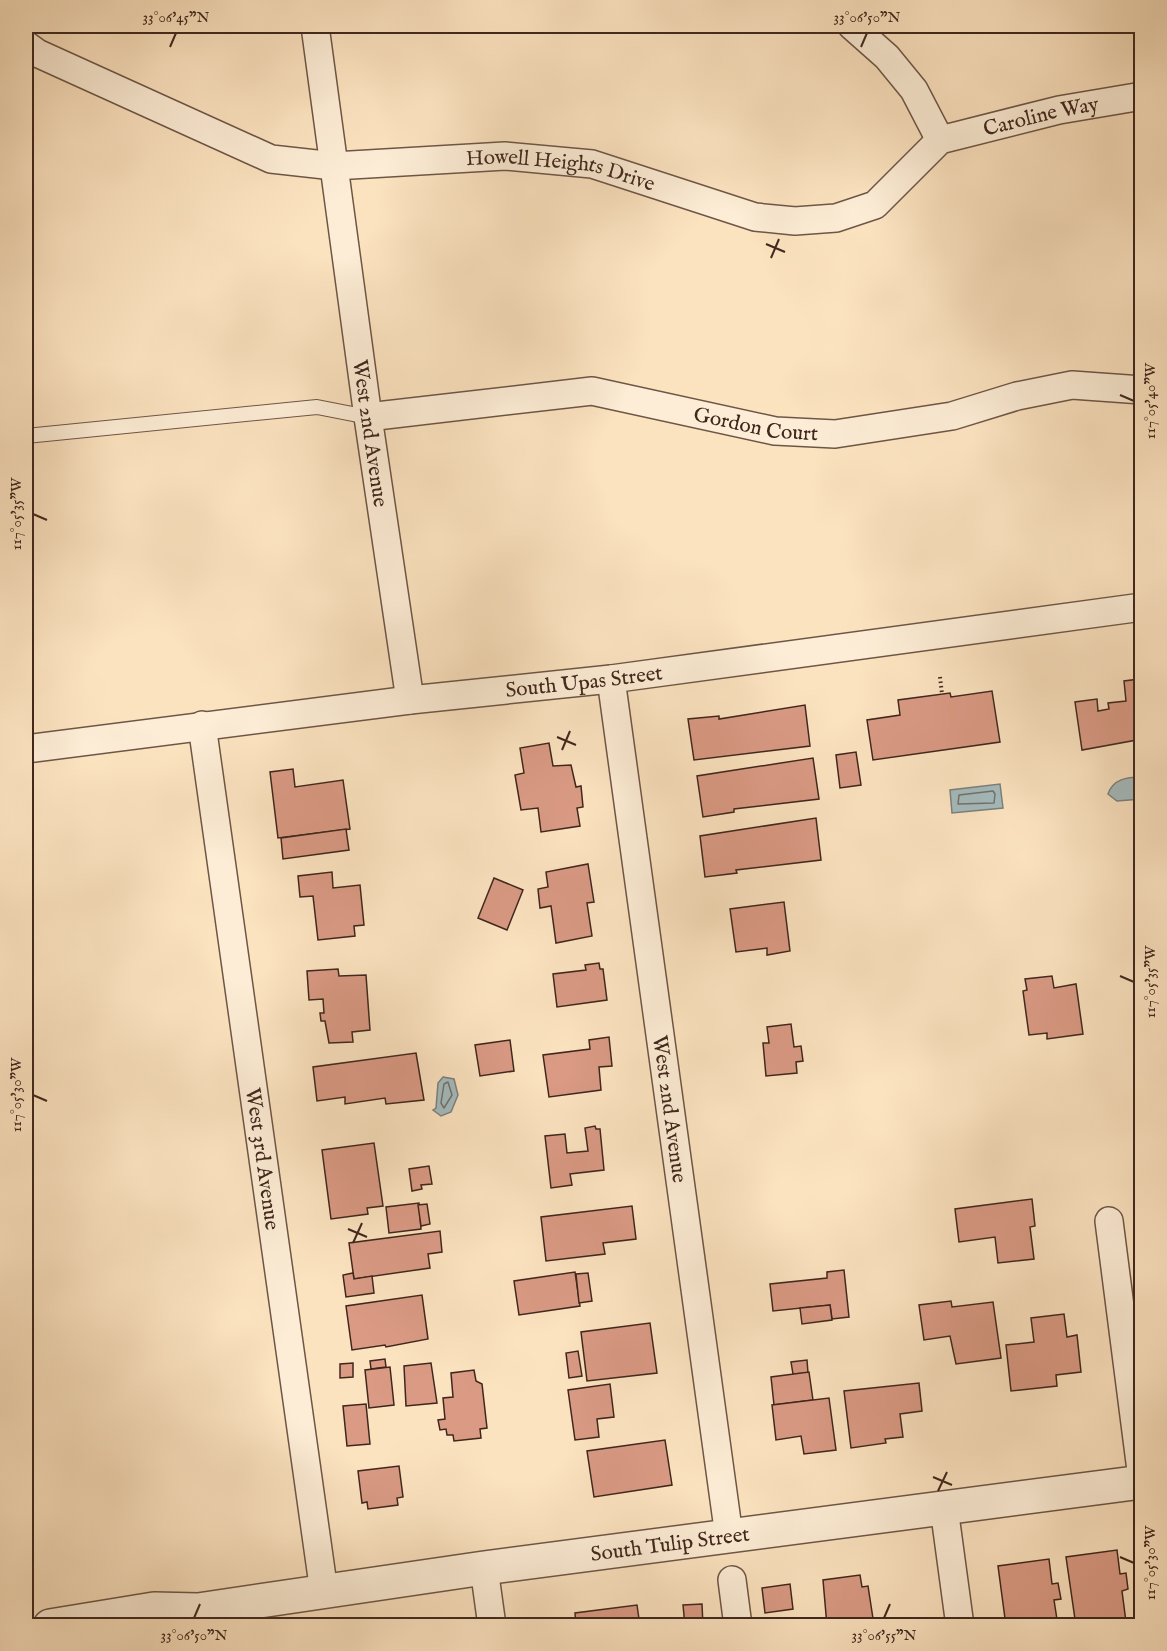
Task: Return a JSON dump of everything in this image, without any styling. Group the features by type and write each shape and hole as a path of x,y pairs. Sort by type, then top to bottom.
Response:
{"street":[{"name":"West 2nd Avenue","path":"315,26 368,417 410,700"},
{"path":"852,26 887,57 914,90 940,140"},
{"name":"Howell Heights Drive","path":"26,45 37,53 271,159 334,166 505,156 592,164 755,217 795,221 836,218 875,205 940,140"},
{"name":"Caroline Way","path":"940,140 1059,110 1142,96"},
{"name":"Gordon Court","path":"368,417 592,391 775,431 835,434 952,416 1017,396 1072,385 1142,390"},
{"name":"South Upas Street","path":"26,749 410,700 611,679 1142,607"},
{"name":"West 2nd Avenue","path":"611,679 729,1536"},
{"name":"West 3rd Avenue","path":"202,725 324,1592"},
{"path":"1109,1221 1142,1480"},
{"name":"South Tulip Street","path":"50,1626 154,1609 189,1618 324,1592 484,1568 1142,1480"},
{"path":"944,1508 960,1626"},
{"path":"484,1568 492,1626"},
{"path":"732,1580 738,1626"}],"lane":[{"path":"26,436 317,407 368,417"}],"path":[{"path":"940,677 942,694"}],"water":[{"path":"1141,777 1141,799 1117,801 1108,794 1117,782"},
{"path":"1000,784 1003,808 952,813 950,790"},
{"path":"443,1077 454,1079 458,1095 451,1112 441,1116 433,1110 436,1108 438,1083"}],"building":[{"path":"1137,668 1142,668 1142,739 1082,750 1075,702 1097,699 1098,711 1109,709 1108,703 1126,701 1124,681 1139,679"},
{"path":"992,691 1000,742 873,760 867,720 900,715 898,700 950,693 951,697"},
{"path":"805,705 810,746 694,760 688,719 719,716 719,719"},
{"path":"549,743 553,766 571,765 576,787 581,786 583,807 577,808 580,826 541,832 538,808 521,810 515,775 524,773 520,748"},
{"path":"856,752 861,785 840,788 836,755"},
{"path":"813,758 819,799 734,809 734,812 703,817 697,776"},
{"path":"293,769 295,787 343,780 350,829 278,838 270,772"},
{"path":"816,818 821,860 736,870 737,873 705,877 700,836"},
{"path":"346,829 349,850 283,859 281,838"},
{"path":"588,864 594,902 587,903 592,936 556,943 551,906 540,908 538,889 548,887 546,872"},
{"path":"332,872 333,888 360,885 364,925 354,926 355,936 318,940 313,896 300,897 298,876"},
{"path":"494,878 523,890 507,930 478,918"},
{"path":"784,902 790,951 767,955 767,948 736,952 730,909"},
{"path":"599,963 600,969 603,969 607,1000 557,1007 553,974 586,970 585,965"},
{"path":"338,969 339,976 366,975 370,1030 352,1032 353,1042 329,1043 325,1021 321,1021 320,1013 324,1013 323,999 309,1000 307,971"},
{"path":"1052,976 1054,988 1076,984 1083,1034 1047,1039 1047,1033 1029,1035 1023,991 1027,990 1025,979"},
{"path":"791,1024 794,1047 801,1046 803,1061 796,1062 797,1073 766,1076 763,1043 769,1043 767,1027"},
{"path":"609,1037 612,1066 599,1067 601,1090 549,1097 543,1055 590,1049 589,1040"},
{"path":"510,1040 514,1071 480,1076 475,1045"},
{"path":"416,1053 424,1100 386,1104 385,1098 345,1104 345,1097 317,1101 313,1067"},
{"path":"595,1126 596,1129 600,1129 604,1170 570,1174 572,1185 551,1188 545,1136 565,1134 567,1153 588,1151 585,1128"},
{"path":"374,1143 383,1206 367,1208 368,1214 331,1219 322,1150"},
{"path":"429,1166 432,1184 421,1185 422,1189 412,1191 409,1169"},
{"path":"1032,1199 1035,1226 1030,1227 1034,1259 998,1263 995,1237 959,1242 955,1209"},
{"path":"419,1203 421,1229 389,1233 386,1207"},
{"path":"427,1204 430,1224 421,1226 418,1205"},
{"path":"632,1206 636,1239 603,1243 605,1254 546,1261 541,1217"},
{"path":"440,1231 442,1252 428,1254 430,1268 354,1279 349,1243"},
{"path":"844,1270 849,1317 832,1319 830,1305 773,1311 770,1284 827,1278 827,1272"},
{"path":"575,1272 580,1306 519,1315 514,1281"},
{"path":"353,1273 354,1279 372,1276 374,1293 346,1297 343,1275"},
{"path":"588,1273 592,1301 579,1303 576,1274"},
{"path":"422,1295 428,1339 386,1347 385,1345 352,1350 346,1306"},
{"path":"951,1301 952,1307 993,1302 1001,1358 956,1364 950,1336 924,1340 919,1305"},
{"path":"830,1305 832,1320 802,1324 800,1308"},
{"path":"1064,1314 1067,1337 1077,1335 1081,1372 1056,1375 1057,1386 1011,1391 1006,1345 1034,1342 1031,1318"},
{"path":"650,1323 657,1373 587,1381 581,1332"},
{"path":"578,1351 582,1376 569,1378 566,1353"},
{"path":"385,1359 386,1367 371,1369 370,1361"},
{"path":"807,1360 808,1373 793,1374 791,1362"},
{"path":"353,1363 353,1377 340,1378 340,1364"},
{"path":"431,1363 437,1403 406,1406 404,1366"},
{"path":"390,1367 394,1405 369,1408 365,1370"},
{"path":"474,1370 476,1381 482,1384 487,1428 480,1429 481,1438 454,1441 453,1435 447,1435 446,1429 440,1430 438,1420 445,1419 443,1398 453,1397 451,1373"},
{"path":"809,1372 813,1400 774,1405 771,1377"},
{"path":"919,1383 922,1411 900,1414 903,1437 885,1439 886,1443 851,1448 844,1391"},
{"path":"610,1384 614,1417 597,1419 599,1437 575,1440 568,1390"},
{"path":"829,1398 836,1450 804,1454 801,1436 776,1440 772,1405"},
{"path":"366,1404 370,1444 347,1446 343,1406"},
{"path":"665,1440 672,1485 594,1497 587,1451"},
{"path":"399,1466 403,1497 397,1498 398,1505 368,1509 367,1502 362,1503 358,1471"},
{"path":"1142,1547 1142,1600 1134,1548"},
{"path":"1117,1550 1120,1574 1126,1573 1128,1589 1122,1591 1126,1622 1133,1621 1134,1626 1076,1626 1066,1557"},
{"path":"1049,1559 1052,1584 1058,1583 1061,1599 1054,1600 1058,1626 1006,1626 998,1566"},
{"path":"860,1575 862,1587 868,1586 874,1625 827,1626 823,1580"},
{"path":"790,1584 793,1609 765,1613 762,1588"},
{"path":"702,1604 703,1626 685,1626 683,1605"},
{"path":"637,1605 640,1626 576,1626 575,1613"}]}
